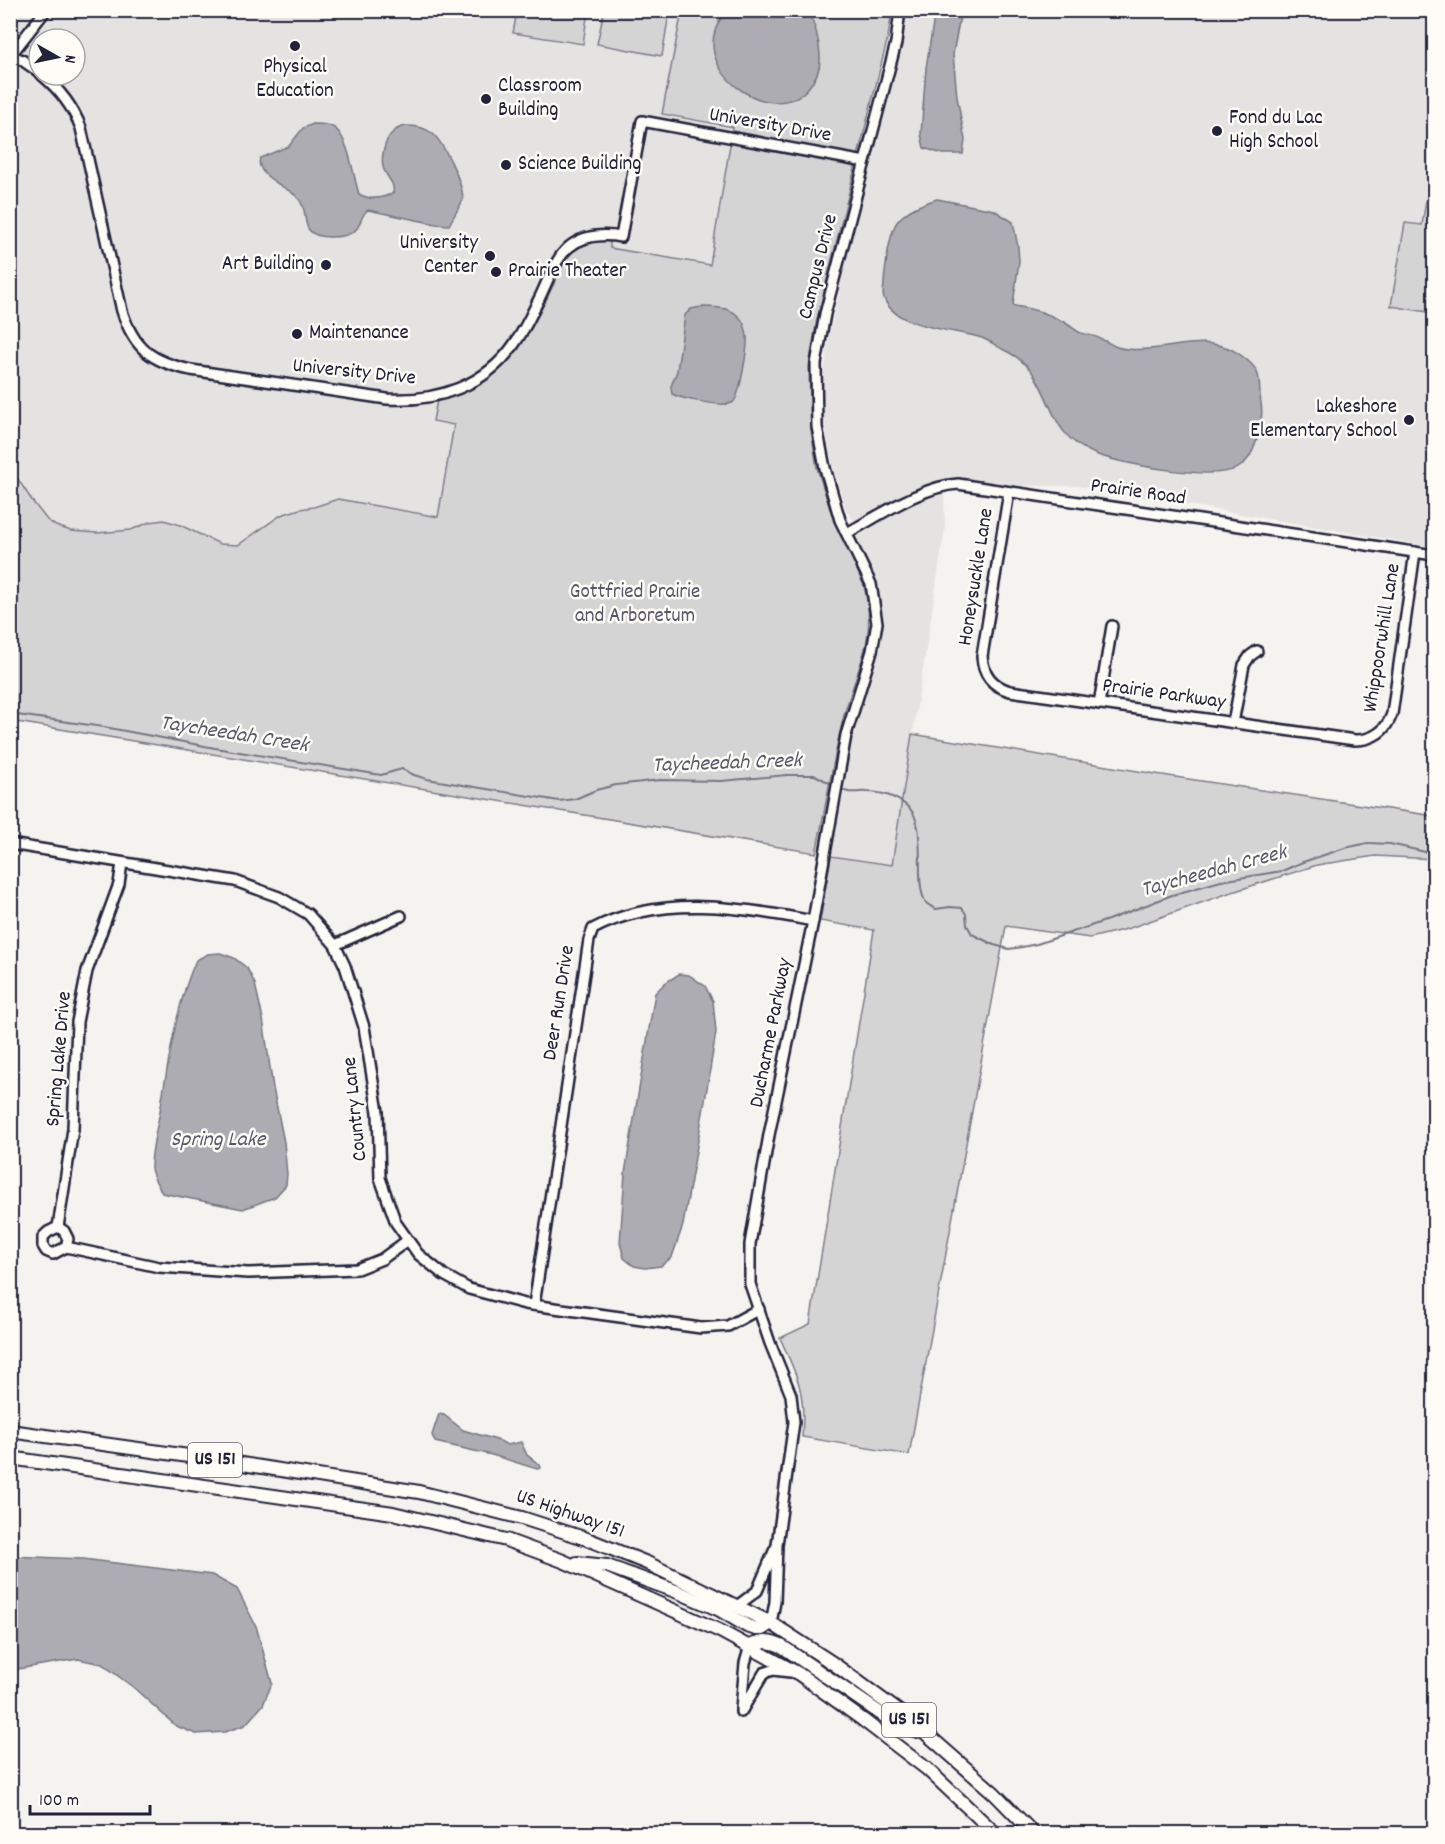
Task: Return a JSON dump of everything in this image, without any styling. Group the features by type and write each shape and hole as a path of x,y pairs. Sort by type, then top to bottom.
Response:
{"main road":[{"path":"10,1426 58,1438"},
{"name":"US Highway 151","path":"10,1431 419,1492 522,1518 587,1539 646,1563 771,1623 834,1664 930,1737 994,1793 1034,1833"},
{"name":"US 151","path":"10,1458 393,1513 506,1540 563,1561 720,1630 799,1674 927,1769 996,1833"},
{"path":"563,1561 608,1566 678,1592 756,1629 762,1629 771,1623"},
{"path":"750,1646 765,1641 772,1642 890,1720 930,1737"}],"street":[{"path":"11,55 46,10"},
{"name":"Campus Drive","path":"847,533 830,490 821,447 816,403 816,364 825,314 896,43 900,10"},
{"name":"University Drive","path":"11,55 27,64"},
{"name":"University Drive","path":"55,87 68,103 81,128 122,311 131,334 140,347 157,360 180,368 387,399 408,400 432,397 457,390 479,378 497,364 516,342 556,264 568,248 578,241 591,237 606,235 621,237 642,121 865,162"},
{"name":"Prairie Road","path":"847,533 921,493 958,484 1434,555"},
{"name":"Honeysuckle Lane","path":"983,667 982,652 1009,492"},
{"name":"Ducharme Parkway","path":"771,1623 775,1602 777,1545 794,1422 791,1395 750,1284 750,1244 769,1135 813,921 838,777 853,710 873,651 877,622 872,584 847,533"},
{"name":"Whippoorwhill Lane","path":"1351,739 1362,740 1374,737 1383,730 1390,718 1415,552"},
{"path":"1099,704 1112,626"},
{"path":"1233,723 1244,665 1257,651"},
{"name":"Prairie Parkway","path":"983,667 992,681 1005,690 1351,739"},
{"name":"Country Lane","path":"10,844 235,881 279,897 308,914 335,945 345,966 364,1028 378,1112 380,1178 396,1223 418,1254 444,1275 469,1289 534,1305 701,1328 728,1326 759,1309"},
{"name":"Spring Lake Drive","path":"122,863 116,894 87,971 77,1022 73,1129 58,1227 48,1232 43,1238 46,1251 53,1254 66,1247 159,1267 248,1273 357,1269 382,1259 408,1240"},
{"name":"Deer Run Drive","path":"534,1305 588,940 593,929 638,912 713,907 738,908 813,921"},
{"path":"335,945 400,916"},
{"path":"58,1227 64,1231 68,1239 66,1247"},
{"name":"Ducharme Parkway","path":"737,1606 757,1591 777,1545"},
{"path":"750,1646 745,1663 741,1712 764,1672 781,1670 799,1674"}],"shaded area":[{"path":"10,11 892,11 888,37 817,319 808,385 811,430 817,468 843,540 931,496 944,492 945,528 892,866 11,721"},
{"path":"898,11 1434,11 1434,547 1078,486 952,485 858,526 846,510 833,468 824,421 823,382 829,335 842,280 835,277 896,43"}],"green space":[{"path":"656,10 669,13 662,56 597,44 604,11"},
{"path":"517,11 588,11 583,44 513,33"},
{"name":"Gottfried Prairie and Arboretum","path":"682,11 892,11 888,37 817,319 809,367 811,430 817,468 830,509 864,586 869,624 863,656 842,723 816,853 11,721 10,467 47,520 71,531 97,533 131,530 150,522 164,520 220,544 238,545 281,515 338,499 438,517 454,425 433,421 437,400 483,377 508,359 529,331 572,252 588,242 606,240 610,241 610,248 710,265 733,127 662,114"},
{"path":"1432,163 1434,163 1434,313 1391,306 1405,223 1422,225"},
{"path":"912,734 1434,816 1434,859 1375,856 1317,865 1127,929 1090,938 1006,926 909,1455 802,1437 802,1397 792,1364 780,1338 810,1324 874,930 820,921 831,856 892,865"}],"water":[{"path":"725,11 808,11 819,44 820,64 818,73 808,88 794,98 777,102 760,99 744,92 729,80 719,66 713,49 715,31"},
{"path":"935,11 961,11 953,54 957,97 965,140 963,154 942,154 924,148 921,134 926,68"},
{"path":"313,124 334,127 341,135 348,151 359,194 371,198 380,198 393,193 382,161 387,140 391,134 405,126 421,128 432,133 447,154 462,193 463,200 449,225 368,210 357,228 351,233 330,237 319,236 312,232 308,228 301,202 266,175 259,164 260,158 289,146 303,128"},
{"path":"937,199 994,210 1013,222 1019,261 1013,305 1051,316 1079,332 1120,348 1142,350 1201,343 1229,348 1242,356 1254,367 1259,377 1262,410 1258,437 1246,461 1229,471 1213,473 1147,467 1095,454 1081,447 1063,431 1033,373 1017,357 982,338 925,326 898,315 888,306 883,295 887,257 894,228 901,217 910,210"},
{"path":"701,307 730,310 739,317 745,327 747,341 743,372 738,393 732,403 702,402 672,394 671,386 677,371 685,315 691,309"},
{"name":"Spring Lake","path":"220,953 234,958 247,968 255,984 284,1142 287,1174 286,1185 275,1197 243,1209 162,1193 151,1168 171,1046 189,976 196,960 208,954"},
{"path":"679,974 689,975 705,986 713,1001 716,1032 683,1225 672,1257 661,1266 645,1268 634,1266 624,1258 620,1243 625,1173 655,993"},
{"path":"439,1414 444,1415 463,1430 507,1445 521,1442 527,1455 541,1468 537,1469 492,1455 435,1442 432,1435"},
{"path":"11,1556 83,1559 212,1575 237,1589 256,1626 272,1683 263,1705 245,1725 225,1732 196,1734 176,1726 134,1688 102,1664 78,1659 11,1670"}],"waterway":[{"name":"Taycheedah Creek","path":"10,714 104,727 381,775 402,769 427,779 559,801 575,799 616,785 660,780 721,781 815,775 835,786"},
{"name":"Taycheedah Creek","path":"840,789 883,794 907,806 914,814 917,825 920,880 926,902 936,909 962,908 972,934 994,945 1009,949 1037,944 1172,895 1221,881 1282,871 1345,848 1368,843 1390,844 1434,854"}],"place":[{"name":"Physical Education","path":"295,46"},
{"name":"Classroom Building","path":"486,99"},
{"name":"Fond du Lac High School","path":"1217,131"},
{"name":"Science Building","path":"506,165"},
{"name":"University Center","path":"490,256"},
{"name":"Art Building","path":"326,265"},
{"name":"Prairie Theater","path":"496,272"},
{"name":"Maintenance","path":"297,334"},
{"name":"Lakeshore Elementary School","path":"1409,420"}]}
